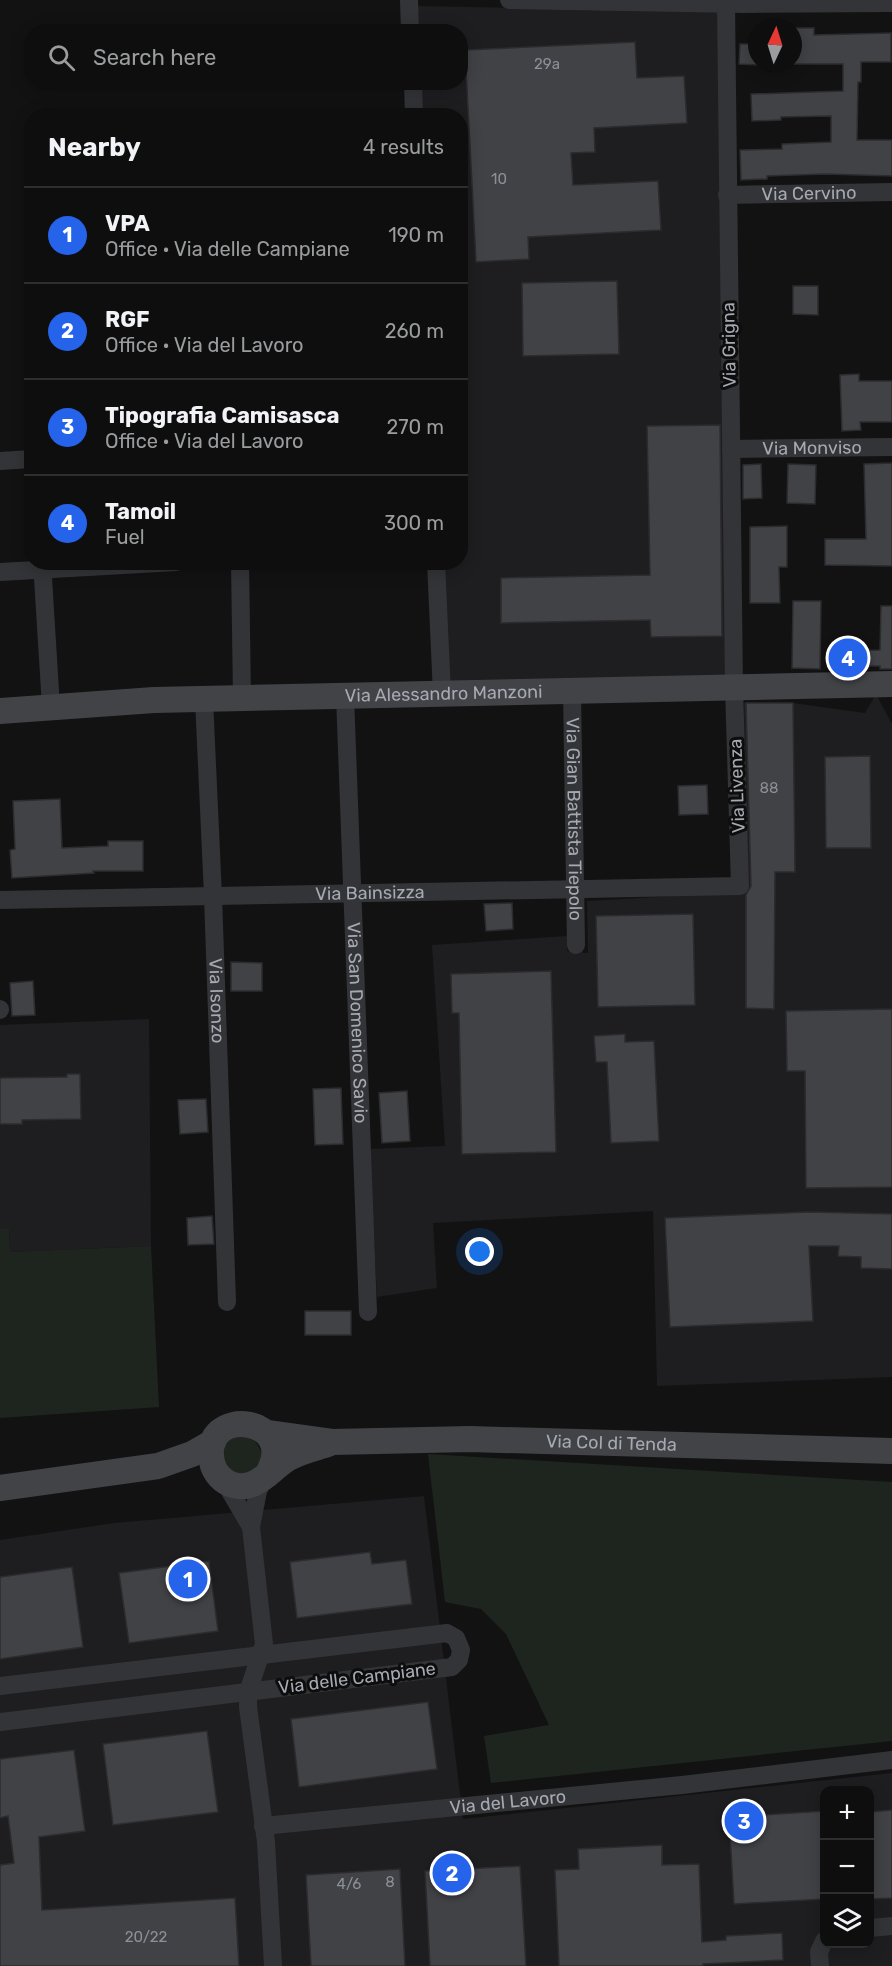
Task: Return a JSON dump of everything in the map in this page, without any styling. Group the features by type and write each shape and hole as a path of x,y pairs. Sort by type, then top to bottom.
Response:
{"main road":[{"name":"Via Alessandro Manzoni","path":"0,711 154,700 242,698 734,687 891,691"},
{"name":"Via Col di Tenda","path":"0,1488 158,1466 192,1454 213,1442 228,1426 238,1423 248,1423 267,1433 332,1442 470,1439 892,1451"},
{"path":"265,1477 273,1466 274,1454 267,1433"},
{"path":"213,1442 212,1465 221,1478"},
{"name":"Via Col di Tenda","path":"158,1466 221,1478 234,1485 244,1486 255,1484 290,1458 332,1442"}],"street":[{"path":"409,0 410,24"},
{"path":"509,0 726,4 892,3"},
{"name":"Via Grigna","path":"726,4 734,687"},
{"path":"412,90 414,108"},
{"name":"Via Cervino","path":"727,195 892,192"},
{"name":"Via Monviso","path":"730,449 892,447"},
{"path":"0,461 24,460"},
{"path":"0,572 24,569"},
{"path":"42,570 51,707"},
{"path":"240,570 242,698"},
{"path":"436,570 442,694"},
{"name":"Via Livenza","path":"734,687 740,886"},
{"name":"Via Gian Battista Tiepolo","path":"572,691 576,945"},
{"name":"Via San Domenico Savio","path":"345,696 368,1312"},
{"name":"Via Isonzo","path":"204,699 213,896 226,1302"},
{"name":"Via Bainsizza","path":"0,900 740,886"},
{"name":"Via delle Campiane","path":"263,1826 248,1692 264,1644 252,1527 258,1491 265,1477"},
{"name":"Via delle Campiane","path":"221,1478 252,1527"},
{"name":"Via delle Campiane","path":"0,1686 447,1633 456,1638 462,1650 459,1660 452,1666 0,1722"},
{"name":"Via del Lavoro","path":"263,1826 658,1787 892,1760"},
{"path":"263,1826 267,1849 273,1966"},
{"path":"874,1928 892,1926"},
{"path":"820,1966 819,1952 821,1948"}],"shaded area":[{"path":"417,6 718,12 727,680 449,685 443,570 468,570 468,108 422,108 421,90 468,90 468,24 418,24"},
{"path":"876,694 892,724 892,1377 657,1386 653,1211 433,1223 437,1288 377,1297 369,1149 445,1146 432,945 567,936 567,951 588,953 587,901 746,892 744,703 793,703 865,713"},
{"path":"149,1019 151,1246 10,1252 9,1229 0,1229 0,1025"},
{"path":"9,1228 10,1252 151,1246 159,1407 0,1418 0,1229"},
{"path":"248,1435 260,1449 259,1463 251,1474 230,1474 220,1449 228,1438"},
{"path":"428,1454 892,1482 892,1741 491,1783 484,1736 549,1725 506,1634 481,1609 445,1602"},
{"path":"424,1496 463,1819 892,1773 892,1966 0,1966 0,1540 114,1523"}],"building":[{"path":"802,28 814,28 814,35 891,33 891,62 861,62 861,82 858,82 857,140 892,140 892,176 825,174 767,176 767,179 741,180 740,150 782,149 782,144 831,142 831,116 781,117 781,120 752,121 751,94 843,91 843,64 802,64"},
{"path":"635,42 637,78 684,76 687,123 594,128 595,152 571,153 573,185 658,181 661,230 528,237 529,259 476,262 467,90 468,50"},
{"path":"740,44 748,44 748,64 739,64"},
{"path":"617,281 619,354 523,356 522,283"},
{"path":"793,286 818,286 818,315 793,314"},
{"path":"859,374 859,381 892,381 892,422 860,422 861,430 842,431 840,375"},
{"path":"720,425 722,636 651,637 650,620 501,623 501,578 650,575 647,426"},
{"path":"892,463 892,566 825,565 825,539 866,539 864,464"},
{"path":"761,464 762,498 743,499 743,465"},
{"path":"788,464 816,465 815,504 787,503"},
{"path":"787,526 787,567 779,567 780,603 750,603 750,527"},
{"path":"793,601 821,601 820,669 792,668"},
{"path":"881,606 892,606 892,669 880,669 880,666 845,666 845,651 880,650"},
{"path":"746,703 793,703 795,872 775,872 774,1009 746,1008 746,895 751,886"},
{"path":"870,756 871,848 826,848 825,757"},
{"path":"707,785 708,814 679,815 678,786"},
{"path":"60,799 62,848 108,846 108,841 143,841 143,871 93,871 94,873 12,878 10,850 15,849 13,801"},
{"path":"512,903 513,929 486,931 484,904"},
{"path":"693,914 695,1005 598,1007 596,916"},
{"path":"231,962 262,963 262,991 231,991"},
{"path":"551,971 556,1152 462,1154 459,1013 452,1013 451,974"},
{"path":"33,981 35,1015 12,1016 10,983"},
{"path":"892,1009 892,1187 806,1188 805,1071 787,1071 786,1011"},
{"path":"625,1034 625,1042 654,1041 659,1141 611,1143 607,1062 596,1062 594,1036"},
{"path":"67,1074 80,1074 81,1119 22,1120 22,1124 0,1124 0,1078 67,1077"},
{"path":"341,1088 343,1144 315,1145 313,1089"},
{"path":"407,1091 410,1141 382,1143 379,1093"},
{"path":"206,1099 208,1132 180,1134 178,1100"},
{"path":"808,1212 892,1214 892,1269 861,1268 861,1257 838,1256 839,1246 809,1246 813,1321 670,1327 665,1218"},
{"path":"212,1216 214,1244 188,1245 187,1218"},
{"path":"305,1311 351,1311 351,1335 305,1335"},
{"path":"370,1552 372,1564 406,1560 412,1604 297,1618 290,1562"},
{"path":"209,1561 218,1631 129,1643 119,1573"},
{"path":"72,1567 83,1647 0,1659 0,1577"},
{"path":"428,1702 437,1769 299,1787 291,1719"},
{"path":"207,1731 218,1812 113,1825 103,1744"},
{"path":"74,1750 85,1831 39,1837 42,1910 235,1898 239,1966 0,1966 0,1865 14,1863 8,1816 0,1818 0,1759"},
{"path":"892,1810 892,1898 874,1899 874,1812"},
{"path":"820,1811 820,1899 734,1904 729,1817"},
{"path":"662,1845 662,1865 699,1864 702,1942 726,1940 726,1936 782,1933 783,1960 703,1964 703,1966 559,1966 555,1870 579,1869 578,1849"},
{"path":"520,1866 526,1966 430,1966 425,1871"},
{"path":"400,1869 405,1966 311,1966 306,1875"}],"place":[{"name":"Tamoil","path":"848,658"},
{"name":"VPA","path":"188,1579"},
{"name":"Tipografia Camisasca","path":"744,1821"},
{"name":"RGF","path":"452,1873"}]}
